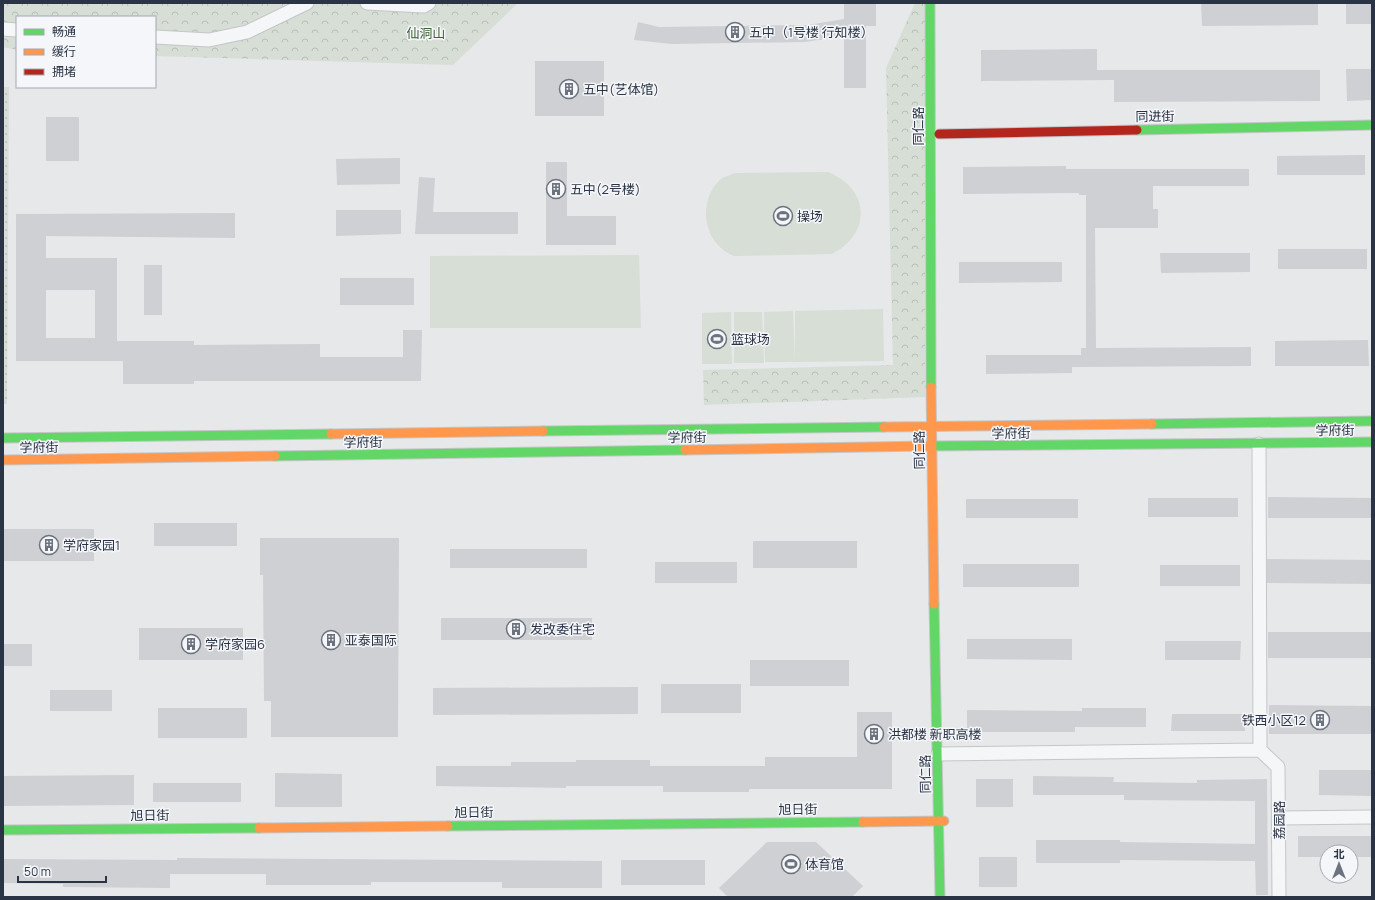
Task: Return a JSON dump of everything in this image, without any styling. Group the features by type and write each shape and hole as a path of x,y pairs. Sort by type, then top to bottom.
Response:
{"main road":[{"name":"同仁路","path":"930,3 936,427"},
{"name":"同仁路","path":"938,3 939,134 936,446 942,821 946,897"},
{"name":"同进街","path":"939,134 1372,125"},
{"name":"学府街","path":"3,438 1372,421"},
{"name":"学府街","path":"3,460 936,446 1372,442"},
{"name":"同仁路","path":"940,897 942,821"},
{"name":"旭日街","path":"3,830 942,821"}],"street":[{"path":"156,37 209,40 247,32 307,3"},
{"path":"367,3 424,6 429,3"},
{"path":"3,29 16,30"},
{"path":"941,754 1260,750 1258,444"},
{"name":"荔园路","path":"1260,750 1278,767 1279,897"},
{"path":"1279,818 1372,817"}],"green space":[{"name":"仙洞山","path":"3,3 518,3 453,65 156,56 156,16 16,16 16,50 3,47"},
{"path":"915,3 925,3 925,397 704,405 703,370 893,365 886,68"},
{"path":"3,87 9,87 7,404 3,404"},
{"name":"操场","path":"828,172 842,180 852,189 858,200 861,212 859,223 854,235 845,245 832,254 734,256 714,241 707,223 707,204 714,186 721,179 735,173"},
{"path":"639,255 641,328 430,328 430,256"},
{"path":"883,309 884,361 795,362 795,311"},
{"name":"篮球场","path":"793,311 795,362 765,362 764,312"},
{"name":"篮球场","path":"731,312 732,364 702,364 702,313"},
{"name":"篮球场","path":"734,312 762,312 764,363 734,363"}],"building":[{"path":"844,3 876,3 876,26 866,26 866,88 844,88 844,36 805,42 672,44 634,40 638,22 659,27 808,25 844,19"},
{"path":"1201,3 1318,3 1318,25 1202,26"},
{"path":"1346,3 1372,3 1372,24 1346,24"},
{"path":"1097,49 1097,70 1320,70 1320,101 1114,102 1114,80 981,81 981,50"},
{"name":"五中(艺体馆)","path":"535,61 604,61 604,116 535,116"},
{"path":"1346,69 1372,69 1372,100 1347,101"},
{"path":"46,117 79,117 79,161 46,161"},
{"path":"1365,155 1365,175 1277,175 1277,156"},
{"path":"400,158 400,184 337,185 336,159"},
{"name":"五中(2号楼)","path":"546,162 567,162 567,216 616,216 616,245 546,245"},
{"path":"1066,166 1066,169 1249,169 1249,186 1153,186 1153,209 1158,209 1158,228 1095,228 1096,348 1251,347 1251,366 1072,367 1072,373 986,374 986,355 1081,355 1081,348 1086,348 1086,195 1079,195 1079,193 963,194 963,167"},
{"path":"419,177 435,178 433,212 518,212 518,234 415,234"},
{"path":"336,210 401,210 401,234 336,236"},
{"path":"235,213 235,238 46,236 46,258 117,258 117,341 194,341 194,345 320,344 320,357 403,357 403,330 422,330 421,381 194,381 194,384 123,384 123,361 16,361 16,214","holes":["46,290 95,290 95,338 46,338"]},
{"path":"1278,249 1367,249 1367,269 1278,269"},
{"path":"1160,253 1250,253 1250,272 1161,273"},
{"path":"959,262 1062,262 1062,282 959,283"},
{"path":"144,265 162,265 162,315 144,315"},
{"path":"340,278 414,278 414,305 340,305"},
{"path":"1368,340 1369,366 1275,366 1275,341"},
{"path":"1268,497 1372,498 1372,518 1268,518"},
{"path":"1148,498 1238,498 1238,517 1148,517"},
{"path":"966,499 1078,499 1078,518 966,518"},
{"path":"154,523 237,523 237,546 154,546"},
{"name":"学府家园1","path":"3,529 94,529 94,561 3,561"},
{"name":"亚泰国际","path":"260,538 399,538 398,737 271,737 271,701 264,701 263,575 260,575"},
{"path":"753,541 857,541 857,568 753,568"},
{"path":"450,549 587,549 587,568 450,568"},
{"path":"1267,559 1372,560 1372,584 1267,583"},
{"path":"655,562 737,562 737,583 655,583"},
{"path":"963,564 1079,564 1079,587 963,587"},
{"path":"1160,565 1240,565 1240,586 1160,586"},
{"name":"发改委住宅","path":"441,618 592,618 592,640 441,640"},
{"name":"学府家园6","path":"139,628 243,628 243,660 139,660"},
{"path":"1268,632 1372,632 1372,658 1268,658"},
{"path":"967,639 1072,639 1072,660 967,659"},
{"path":"1165,641 1241,641 1240,660 1165,660"},
{"path":"3,644 32,644 32,666 3,666"},
{"path":"750,660 849,660 849,686 750,686"},
{"path":"661,684 741,684 741,713 661,713"},
{"path":"638,687 638,714 433,715 433,688"},
{"path":"50,690 112,690 112,711 50,711"},
{"name":"铁西小区12","path":"1269,705 1372,706 1372,734 1269,734"},
{"path":"158,708 247,708 247,738 158,738"},
{"path":"1082,708 1146,708 1146,727 1075,727 1075,732 967,732 967,710 1082,711"},
{"path":"857,712 892,712 892,789 749,789 749,792 663,792 663,786 566,786 566,788 436,786 436,766 511,766 511,762 650,760 650,766 765,766 765,757 857,757"},
{"path":"1172,714 1245,714 1245,731 1171,731"},
{"path":"1319,770 1372,770 1372,796 1319,795"},
{"path":"275,773 342,774 342,807 275,807"},
{"path":"134,775 134,805 3,806 3,776"},
{"path":"1033,776 1114,777 1113,782 1197,783 1197,780 1267,779 1268,895 1256,895 1255,861 1120,860 1120,863 1036,863 1036,840 1120,840 1120,842 1255,844 1255,801 1124,800 1124,795 1033,795"},
{"path":"976,779 1013,779 1013,807 976,807"},
{"path":"153,783 241,783 241,802 153,802"},
{"path":"1298,836 1372,836 1372,857 1359,857 1359,844 1319,844 1319,857 1298,857"},
{"name":"体育馆","path":"767,842 816,842 863,886 852,897 728,897 719,888"},
{"path":"979,857 1017,857 1017,887 979,887"},
{"path":"177,858 602,861 602,888 502,888 502,882 371,882 371,885 266,885 266,874 170,874 170,888 63,887 63,884 3,883 4,859 177,860"},
{"path":"621,860 705,860 705,885 621,885"}],"traffic: fast":[{"path":"930,3 931,387"},
{"path":"1137,130 1372,125"},
{"path":"1152,424 1372,421"},
{"path":"543,431 884,427"},
{"path":"3,438 331,434"},
{"path":"928,446 1372,442"},
{"path":"275,456 685,450"},
{"path":"934,604 940,897"},
{"path":"448,826 863,822"},
{"path":"3,830 259,828"}],"traffic: slow":[{"path":"931,387 934,604"},
{"path":"884,427 1152,424"},
{"path":"331,434 543,431"},
{"path":"685,450 928,446"},
{"path":"3,460 275,456"},
{"path":"863,822 944,821"},
{"path":"259,828 448,826"}],"traffic: jam":[{"path":"939,134 1137,130"}],"place":[{"name":"五中（1号楼 行知楼）","path":"735,32"},
{"name":"五中(艺体馆)","path":"569,89"},
{"name":"五中(2号楼)","path":"556,189"},
{"name":"操场","path":"783,216"},
{"name":"篮球场","path":"717,339"},
{"name":"学府家园1","path":"49,545"},
{"name":"发改委住宅","path":"516,629"},
{"name":"亚泰国际","path":"331,640"},
{"name":"学府家园6","path":"191,644"},
{"name":"铁西小区12","path":"1320,720"},
{"name":"洪都楼 新职高楼","path":"874,734"},
{"name":"体育馆","path":"791,864"}]}
